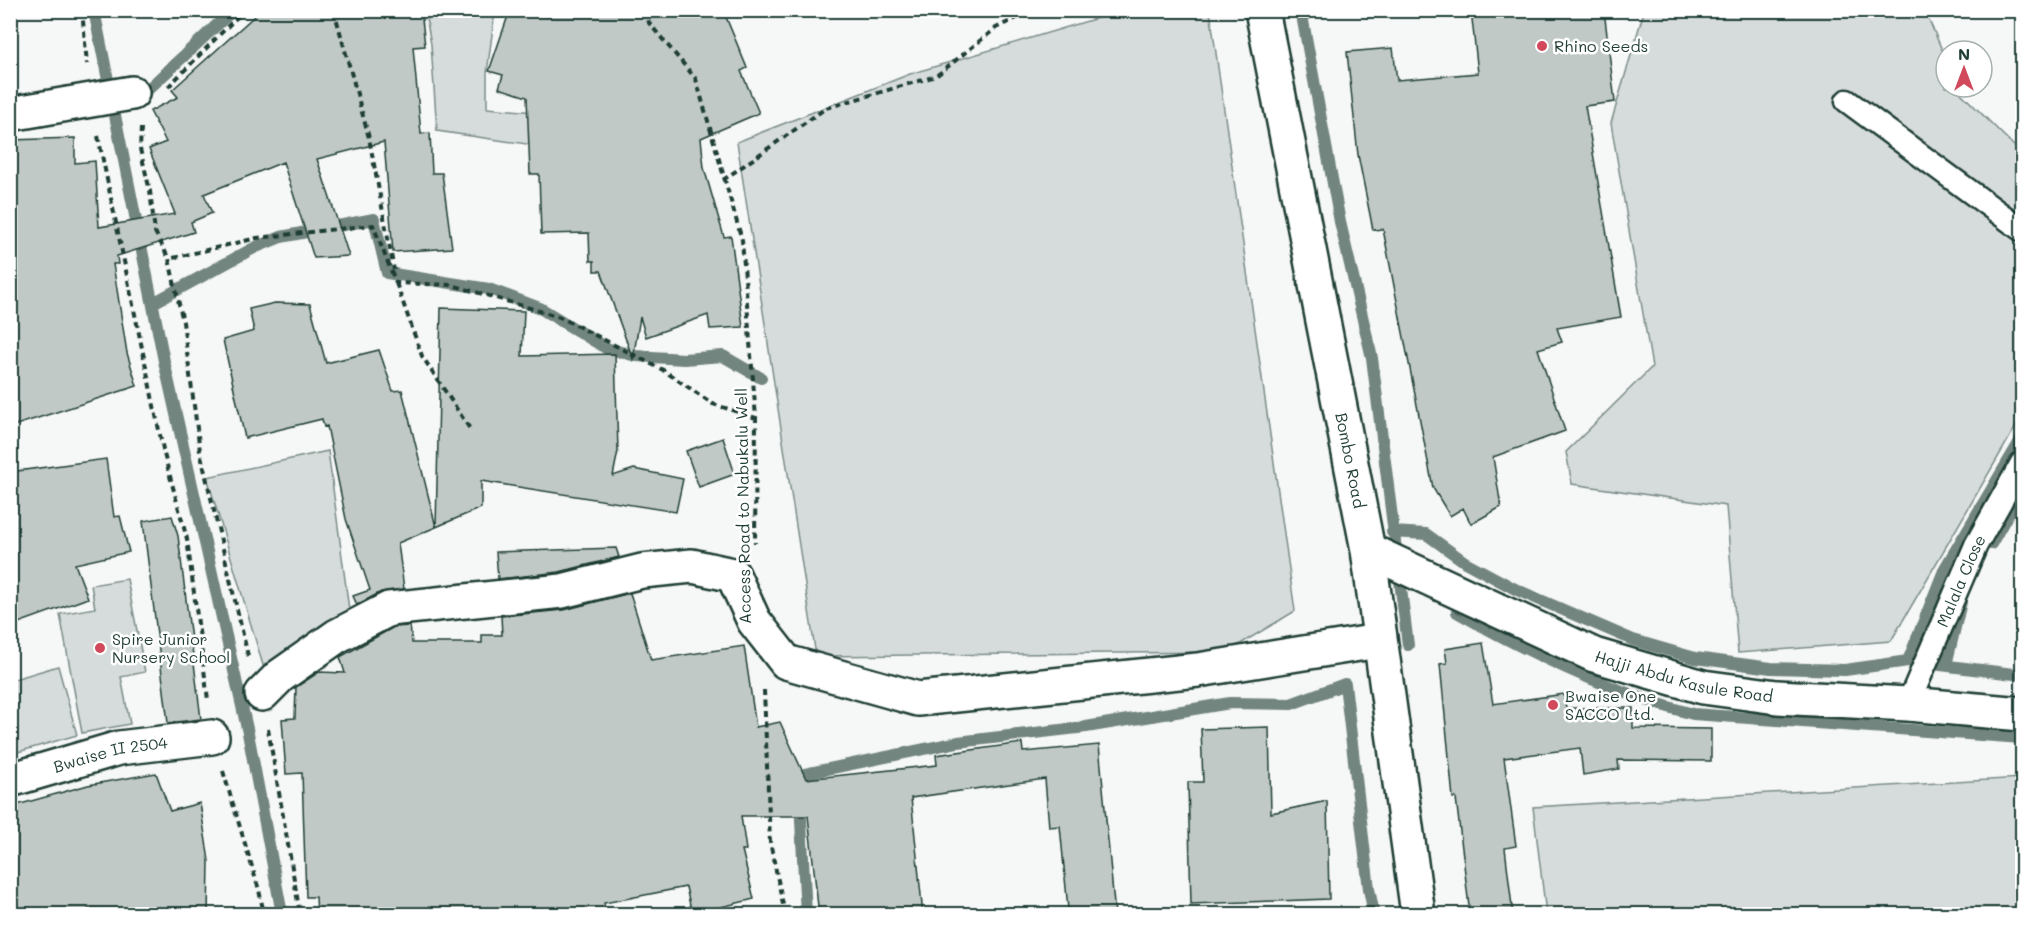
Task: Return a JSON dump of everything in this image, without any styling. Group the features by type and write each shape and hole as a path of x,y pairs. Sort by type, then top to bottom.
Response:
{"street":[{"name":"Bombo Road","path":"1262,10 1368,550 1378,641 1418,915"},
{"path":"10,114 91,100 137,98"},
{"name":"Hajji Abdu Kasule Road","path":"1368,550 1594,655 1703,687 1778,697 1908,704 2022,714"},
{"path":"261,694 280,676 337,636 389,609 562,591 642,571 692,567 733,575 754,621 786,662 918,699 1198,670 1378,641"},
{"name":"Bwaise II 2504","path":"10,780 119,748 212,737"}],"lane":[{"path":"1847,101 2022,230"},
{"name":"Malala Close","path":"1908,704 1976,545 2022,462"}],"path":[{"path":"82,10 91,100 164,454 187,539 212,737 260,890 264,915"},
{"path":"244,10 156,99 137,98 140,149 150,191 155,232 169,259 183,322 200,451 247,655 261,694 300,915"},
{"path":"334,10 369,138 396,283"},
{"name":"Access Road to Nabukalu Well","path":"646,10 649,23 696,79 742,240 756,418 754,550"},
{"path":"723,180 826,108 936,76 996,28 1033,10"},
{"path":"169,259 257,238 373,225 422,356 470,429"},
{"path":"396,283 452,285 560,317 663,370 713,404 756,418"},
{"path":"764,682 770,842 785,912 766,915"}],"shaded area":[{"path":"425,11 495,11 487,73 487,108 548,113 547,147 437,131 431,44"},
{"path":"1121,11 1210,11 1295,611 1227,652 816,656 737,142 910,74"},
{"path":"1644,11 1925,11 1937,39 1934,39 1934,99 1967,99 2022,154 2022,416 1891,641 1738,653 1726,506 1572,484 1566,452 1652,367 1611,123"},
{"path":"328,451 351,625 268,682 207,477"},
{"path":"127,579 145,672 121,677 130,724 82,733 60,614 95,608 91,585"},
{"path":"58,666 77,735 11,754 11,680"},
{"path":"2022,778 2022,914 1546,914 1533,807"}],"building":[{"path":"261,10 421,10 425,46 413,47 421,134 430,133 432,173 442,173 452,248 393,252 384,142 317,159 349,256 314,258 283,162 204,194 212,213 191,222 194,232 117,256 118,264 113,264 127,353 137,386 10,427 10,324 15,324 10,279 10,140 75,138 75,163 95,161 99,227 175,214 149,149 166,142 150,111 178,97 172,90"},
{"path":"510,10 723,10 747,68 741,71 759,113 701,138 704,168 724,237 731,236 743,327 710,329 708,315 646,337 640,317 633,359 601,271 594,271 594,261 590,261 589,233 541,234 539,174 530,174 527,97 499,88 503,75 489,71"},
{"path":"1471,10 1604,10 1615,102 1585,106 1621,317 1557,328 1562,342 1538,349 1565,431 1493,457 1501,507 1471,524 1463,508 1450,516 1433,488 1383,229 1373,230 1358,155 1347,52 1393,48 1397,80 1478,73"},
{"path":"275,303 310,304 326,363 379,350 393,391 402,390 436,527 398,543 404,589 381,592 357,605 353,596 370,590 346,519 327,426 324,427 322,419 245,438 223,340 254,331 249,309"},
{"path":"441,308 524,311 522,356 615,354 618,451 613,476 634,469 683,479 676,512 481,481 481,508 436,527"},
{"path":"723,438 735,474 699,487 686,451"},
{"path":"106,459 114,517 120,516 129,552 75,564 88,598 10,626 10,472"},
{"path":"172,516 178,536 201,719 168,723 143,521"},
{"path":"616,548 619,557 559,572 498,579 496,552"},
{"path":"630,593 651,660 744,646 756,727 780,722 806,779 937,765 936,755 1022,743 1023,752 1099,745 1115,915 1074,915 1073,909 1068,909 1060,826 1049,827 1045,779 911,798 923,915 819,915 808,816 741,816 746,850 742,850 754,899 692,914 686,887 604,903 606,915 317,915 316,897 306,897 302,773 286,774 282,719 295,718 296,687 319,672 345,673 340,657 394,627 410,626 412,643 482,643 482,635 502,635 501,616 564,610"},
{"path":"1483,643 1493,704 1564,694 1566,708 1633,708 1633,728 1711,729 1711,761 1618,760 1619,769 1583,775 1580,748 1504,758 1516,846 1505,848 1513,915 1470,915 1456,798 1453,798 1440,664 1447,663 1445,649"},
{"path":"1269,727 1271,813 1327,801 1329,899 1191,904 1188,782 1203,782 1201,729"},
{"path":"156,773 170,811 200,803 209,861 208,915 147,915 147,911 88,909 88,915 10,915 10,807 88,785"}],"waterway":[{"path":"94,10 164,361 248,733 282,914"},
{"path":"143,94 233,10"},
{"path":"1301,10 1340,222 1372,358 1408,645"},
{"path":"153,303 254,248 281,237 374,219 387,273 489,289 540,308 606,348 636,356 684,359 723,356 761,378"},
{"path":"1908,661 1945,568 2022,438"},
{"path":"1991,544 2022,489"},
{"path":"1392,532 1426,534 1465,562 1517,590 1633,640 1695,658 1771,668 1845,670 1908,661 2022,675"},
{"path":"1946,665 1961,602"},
{"path":"1457,612 1514,643 1602,684 1693,714 2022,738"},
{"path":"799,784 799,775 958,742 1086,727 1230,703 1291,704 1345,684 1369,889 1374,914"},
{"path":"800,802 806,914"}],"place":[{"name":"Rhino Seeds","path":"1542,46"},
{"name":"Spire Junior Nursery School","path":"100,648"},
{"name":"Bwaise One SACCO Ltd.","path":"1553,705"}]}
